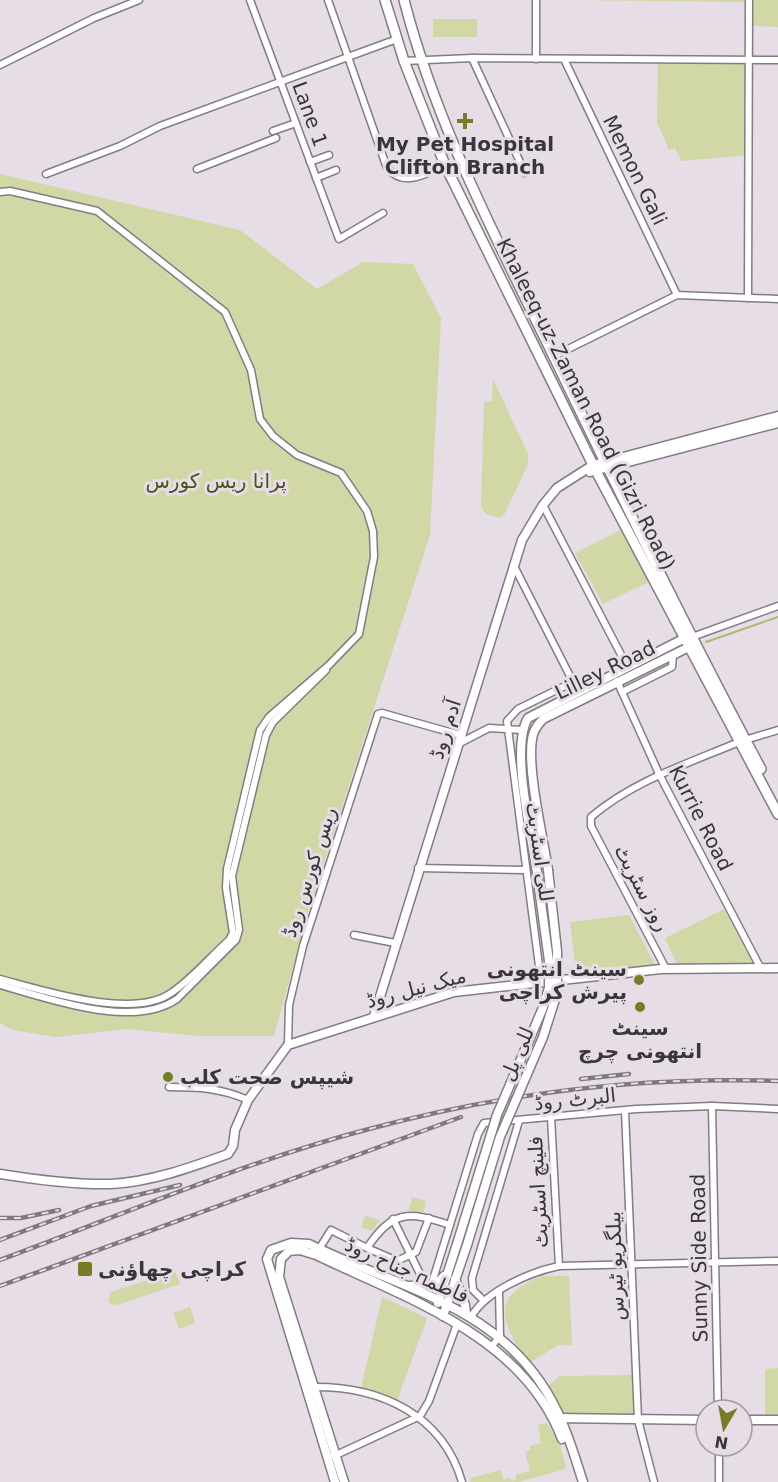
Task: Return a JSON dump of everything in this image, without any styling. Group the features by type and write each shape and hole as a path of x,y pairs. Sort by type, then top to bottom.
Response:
{"main road":[{"name":"Khaleeq-uz-Zaman Road (Gizri Road)","path":"385,0 404,61 445,165 595,468 680,627 690,640"},
{"name":"Khaleeq-uz-Zaman Road (Gizri Road)","path":"404,0 419,59 476,198 690,640 742,741 778,801"},
{"path":"505,285 516,278"},
{"path":"605,465 778,416"},
{"path":"605,465 778,423"},
{"name":"آدم روڈ","path":"374,1016 456,745 522,540 543,505 557,488 582,474 605,465"},
{"path":"670,651 680,627"},
{"name":"Lilley Road","path":"534,732 543,719 690,640"},
{"name":"Lilley Road","path":"522,730 528,718 535,712 628,668 670,651"},
{"name":"للی پل","path":"463,1243 497,1114 529,1042 549,988 549,961 520,759 522,730"},
{"name":"للی پل","path":"463,1243 500,1137 543,1037 557,993 557,951 532,763 534,732"},
{"name":"Khaleeq-uz-Zaman Road (Gizri Road)","path":"759,770 778,814"},
{"name":"میک نیل روڈ","path":"288,1045 454,992 666,969 778,968"},
{"path":"0,1174 66,1183 113,1184 153,1177 228,1154 233,1146 235,1130 248,1100 288,1045"},
{"name":"فاطمہ جناح روڈ","path":"332,1457 267,1256 271,1250 291,1243 309,1244 443,1301 500,1336 543,1387 583,1482"},
{"path":"404,1286 428,1286 441,1281 455,1252 463,1243"},
{"path":"443,1301 455,1279 463,1243"},
{"name":"فاطمہ جناح روڈ","path":"316,1387 279,1276 282,1257 289,1251 306,1251 438,1314 492,1346 557,1418 578,1482"},
{"path":"438,1314 455,1252"},
{"path":"455,1279 468,1316"},
{"path":"316,1387 332,1457 335,1482"},
{"path":"557,1418 694,1420"},
{"path":"754,1420 778,1420"},
{"path":"332,1457 344,1482"}],"street":[{"path":"0,65 94,18 138,0"},
{"name":"Lane 1","path":"250,0 339,239 383,213"},
{"path":"327,0 387,168 393,175 405,179 419,177 445,165"},
{"path":"536,0 536,59"},
{"path":"748,298 749,0"},
{"path":"46,174 120,146 139,137 140,134 397,39"},
{"path":"472,58 525,173"},
{"path":"404,61 472,58 778,60"},
{"name":"Memon Gali","path":"564,59 677,295"},
{"path":"197,168 296,123"},
{"path":"310,162 329,155"},
{"path":"316,178 336,170"},
{"path":"0,192 10,191 97,212 225,312 251,370 260,419 273,436 297,455 341,473 367,511 373,531 374,557 359,634 329,665 269,717 260,730 227,869 225,888 233,933 229,940 170,994 152,1001 124,1004 96,1002 0,979"},
{"path":"554,356 677,295 778,299"},
{"path":"543,505 628,668"},
{"path":"507,728 508,716 512,713 573,682 514,566"},
{"name":"Lilley Road","path":"690,640 778,606"},
{"path":"622,692 672,667 670,651"},
{"path":"0,985 111,1012 144,1010 168,1005 177,999 236,940 239,930 232,876 266,735 273,722 322,676 329,665"},
{"name":"Kurrie Road","path":"617,681 660,776 760,967"},
{"name":"ریس کورس روڈ","path":"288,1045 289,1005 303,946 379,713 460,735"},
{"path":"464,722 478,732"},
{"path":"456,745 478,732 496,727 522,730"},
{"name":"للی اسٹریٹ","path":"507,728 541,981"},
{"path":"660,776 742,741 778,729"},
{"name":"روز سٹریٹ","path":"660,776 603,807 591,817 590,822 666,969"},
{"path":"418,868 525,870"},
{"path":"354,935 395,943"},
{"path":"169,1087 217,1089 248,1100"},
{"name":"البرٹ روڈ","path":"484,1301 475,1293 472,1278 519,1121 712,1106 778,1109"},
{"name":"Sunny Side Road","path":"712,1106 718,1398"},
{"name":"بیلگریو ٹیرس","path":"625,1111 638,1420 654,1482"},
{"name":"فلینچ اسٹریٹ","path":"551,1117 558,1266"},
{"path":"428,1286 482,1125 519,1121"},
{"path":"367,1248 378,1231 393,1219 411,1215 450,1225"},
{"path":"319,1249 332,1230 397,1261 417,1249 429,1218"},
{"path":"393,1219 428,1286"},
{"path":"468,1316 484,1301 531,1272 558,1266 778,1261"},
{"path":"492,1346 500,1336 499,1292"},
{"path":"332,1457 420,1416 429,1401 457,1324"},
{"path":"316,1387 360,1392 420,1416 440,1436 462,1482"},
{"path":"719,1458 719,1482"}],"green space":[{"path":"575,0 746,0 743,2"},
{"path":"753,0 778,0 778,27 753,26"},
{"path":"433,19 477,19 477,37 433,37"},
{"path":"658,59 748,60 748,155 682,161 675,148 669,150 657,122"},
{"name":"پرانا ریس کورس","path":"0,174 240,230 317,289 363,262 413,264 441,318 430,535 307,915 274,1036 199,1036 126,1029 56,1037 13,1030 0,1023"},
{"path":"493,379 528,454 528,464 504,515 499,518 486,514 481,507 484,402 492,401"},
{"path":"621,530 649,582 603,604 575,553"},
{"path":"724,909 753,963 677,964 665,938"},
{"path":"629,915 655,965 576,973 570,922"},
{"path":"412,1197 426,1201 423,1214 409,1210"},
{"path":"365,1215 380,1221 372,1231 361,1227"},
{"path":"175,1271 180,1284 117,1305 111,1304 108,1300 111,1292"},
{"path":"542,1276 569,1276 572,1345 558,1345 526,1365 507,1324 506,1303 512,1293"},
{"path":"382,1297 427,1318 397,1401 361,1389"},
{"path":"190,1307 195,1323 179,1329 173,1313"},
{"path":"778,1368 778,1420 765,1420 765,1369"},
{"path":"636,1375 637,1419 560,1418 544,1389 560,1376"},
{"path":"547,1423 560,1443 566,1469 518,1482 471,1482 470,1478 501,1470 503,1480 510,1478 512,1481 516,1480 515,1475 530,1471 525,1452 531,1450 530,1446 541,1443 538,1424"}],"waterway":[{"path":"706,642 778,617"}],"railway":[{"path":"581,1079 629,1074"},
{"path":"0,1260 275,1157 419,1116 520,1097 622,1084 674,1081 778,1081"},
{"path":"0,1286 461,1117"},
{"path":"0,1240 91,1206 180,1185"},
{"path":"0,1218 21,1218 59,1210"}],"place":[{"name":"My Pet Hospital Clifton Branch","path":"465,121"},
{"name":"سینٹ انتھونی پیرش کراچی","path":"639,980"},
{"name":"سینٹ انتھونی چرچ","path":"640,1007"},
{"name":"شیپس صحت کلب","path":"168,1077"},
{"name":"کراچی چھاؤنی","path":"85,1269"}]}
